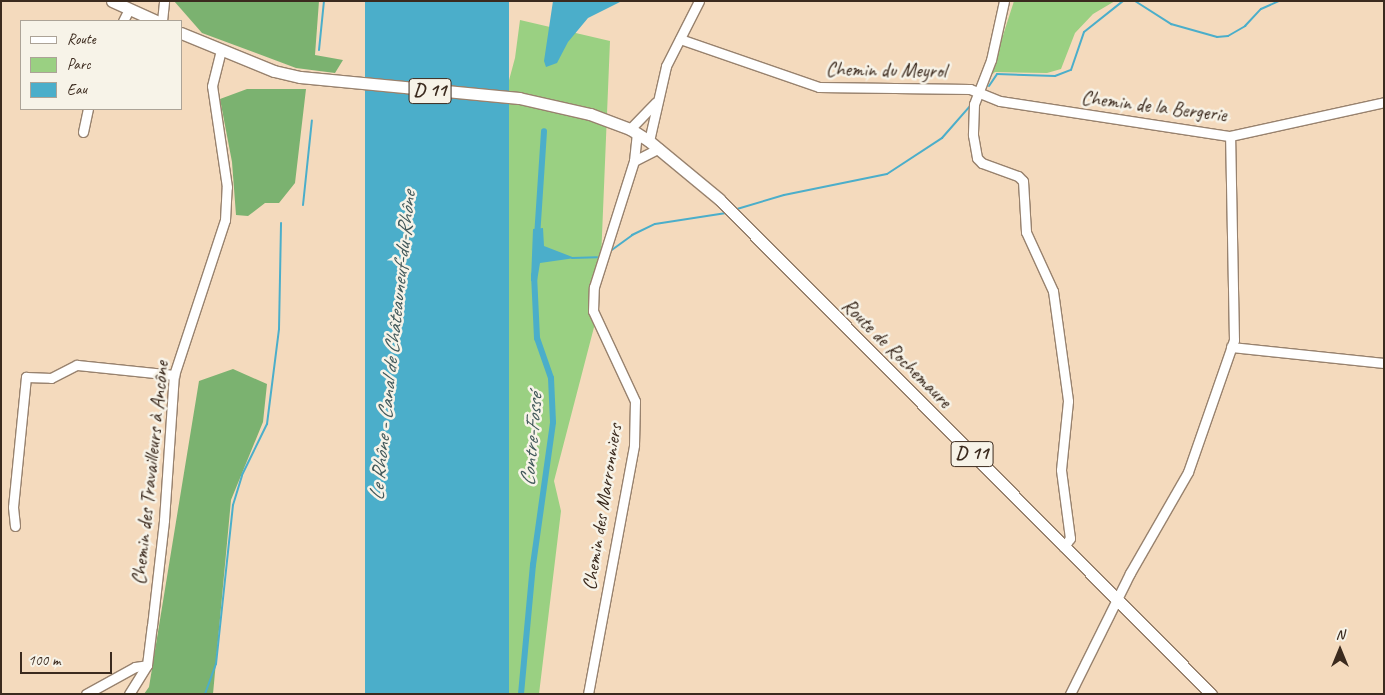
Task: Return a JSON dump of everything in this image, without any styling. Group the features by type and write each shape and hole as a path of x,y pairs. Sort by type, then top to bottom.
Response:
{"main road":[{"path":"112,1 154,20"},
{"name":"D 11","path":"182,33 221,51"},
{"name":"Route de Rochemaure","path":"221,51 274,71 340,83 519,98 590,114 634,131 659,148 720,199 1211,694"}],"street":[{"path":"162,20 164,1"},
{"path":"648,141 666,66 699,1"},
{"path":"1004,1 991,60 979,92 973,122 977,158 987,166 1013,173 1023,181 1026,232 1046,271 1057,308 1068,401 1061,470 1070,538 1064,547"},
{"path":"124,20 129,9"},
{"name":"Chemin du Meyrol","path":"680,39 819,87 970,89 979,92"},
{"name":"Chemin des Travailleurs à Ancône","path":"129,694 147,665 164,520 174,375 225,220 227,187 212,86 221,51"},
{"name":"Chemin de la Bergerie","path":"979,92 1000,102 1230,136 1384,102"},
{"path":"634,131 656,102"},
{"path":"83,132 88,110"},
{"name":"Chemin des Marronniers","path":"588,694 634,445 635,401 593,311 594,287 634,161 634,131"},
{"path":"1070,694 1117,599 1188,472 1231,347 1236,329 1230,136"},
{"path":"634,161 659,148"},
{"path":"1231,347 1384,363"},
{"path":"15,526 13,507 26,377 51,378 77,365 174,375"},
{"path":"86,694 136,667 147,665"}],"green space":[{"path":"174,1 319,1 315,55 343,60 335,73 296,68 202,33"},
{"path":"1014,1 1115,1 1093,14 1075,33 1061,69 1047,73 995,72 990,76"},
{"path":"520,20 610,41 599,308 554,481 561,511 539,694 444,694 497,125 515,58"},
{"path":"247,89 306,89 295,183 279,203 265,203 248,216 236,215 232,162 220,99"},
{"path":"233,369 267,384 263,422 231,500 213,694 144,694 149,687 199,381"}],"water":[{"name":"Le Rhône - Canal de Châteauneuf-du-Rhône","path":"365,1 509,1 509,694 365,694"},
{"path":"553,1 622,1 588,18 568,42 557,63 546,67 544,61"},
{"path":"543,228 544,246 575,258 540,263 537,281 531,281 533,229"}],"waterway":[{"path":"319,50 324,1"},
{"path":"989,86 997,74 1055,76 1071,70 1084,32 1123,1"},
{"path":"1135,1 1171,24 1217,37 1228,36 1245,26 1261,9 1279,1"},
{"path":"737,209 784,195 887,174 942,138 971,105"},
{"path":"303,205 312,120"},
{"name":"Contre-Fossé","path":"537,237 544,131"},
{"path":"609,252 632,235 655,224 726,213"},
{"path":"205,694 216,664 233,505 242,475 267,424 279,329 281,223"},
{"path":"572,258 597,257"},
{"name":"Contre-Fossé","path":"521,694 533,565 553,422 551,378 537,338 534,275"}]}
